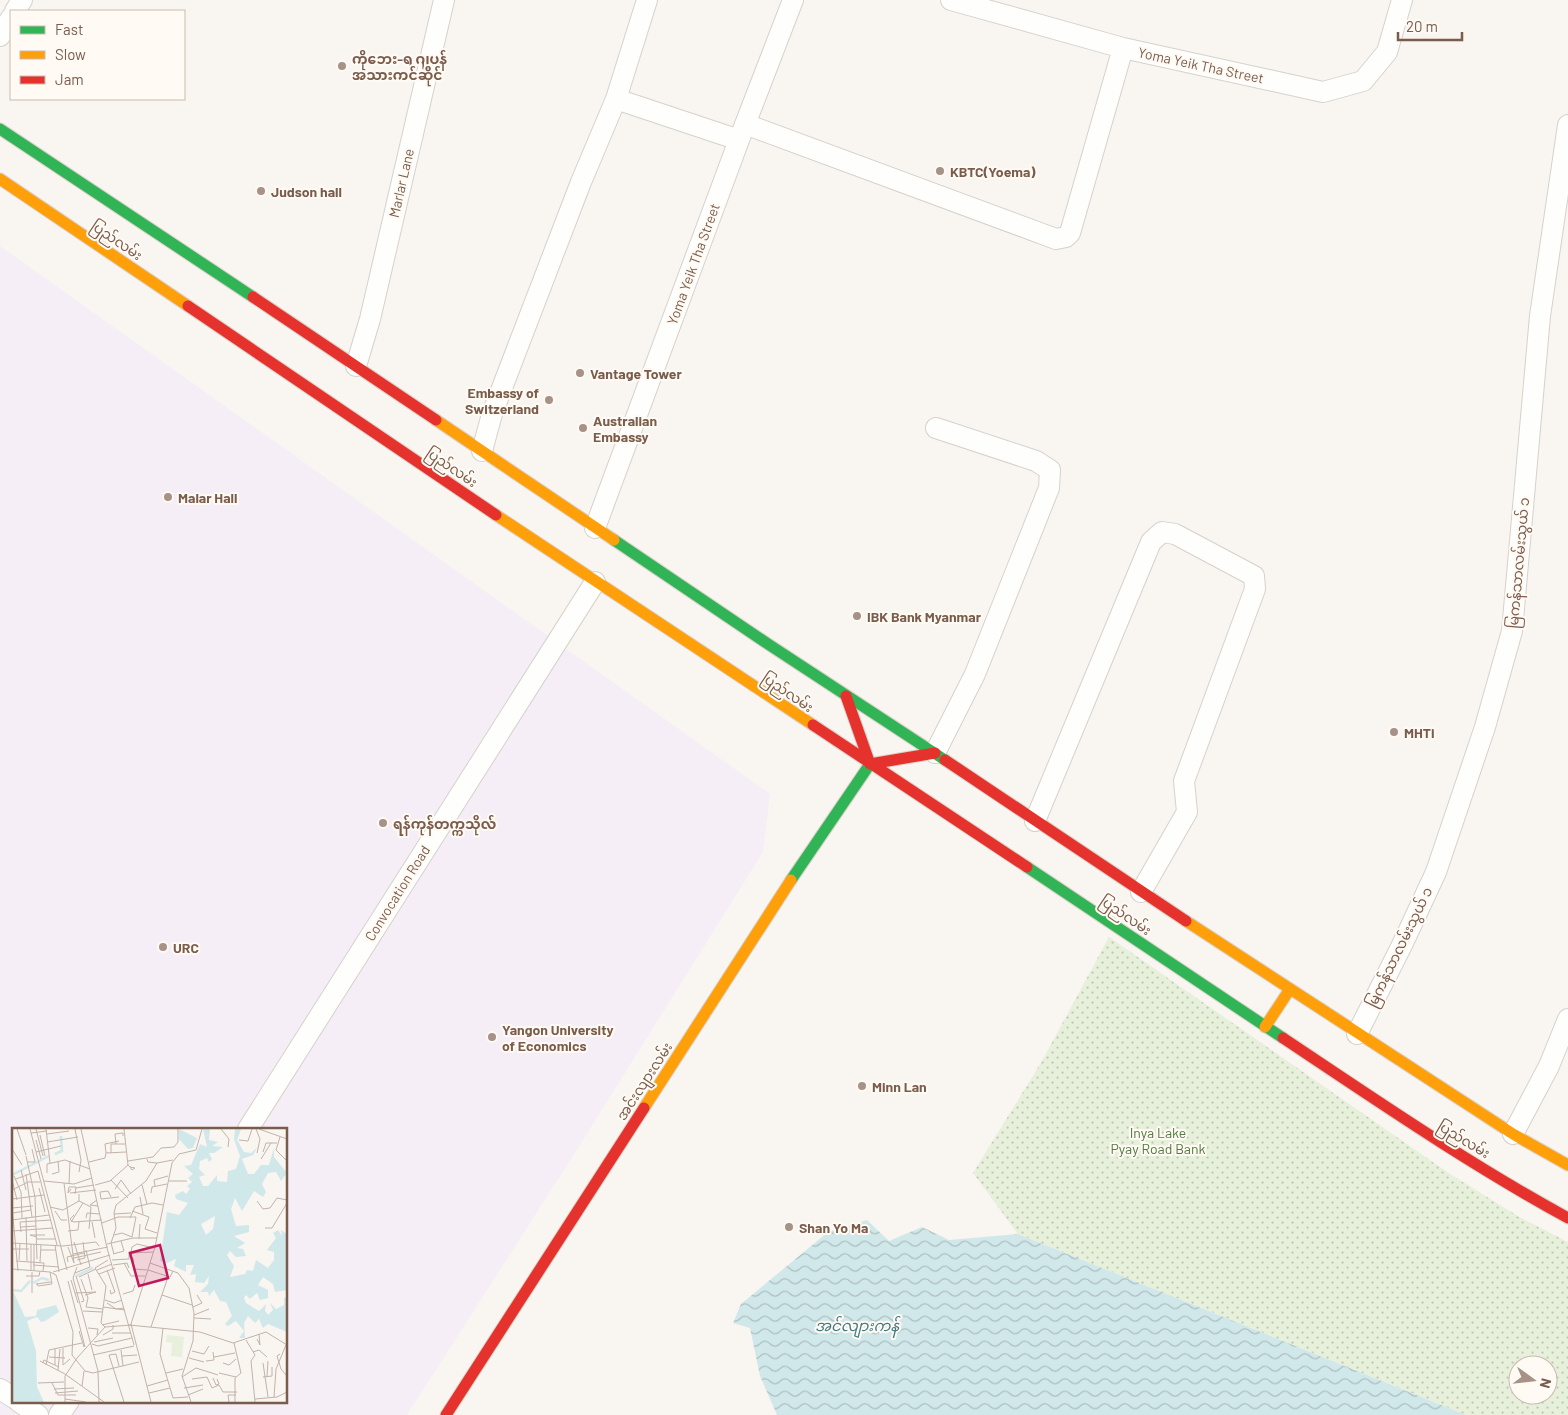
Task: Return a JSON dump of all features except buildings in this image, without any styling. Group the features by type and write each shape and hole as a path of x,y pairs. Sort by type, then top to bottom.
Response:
{"main road":[{"name":"ပြည်လမ်း","path":"0,129 1141,892 1513,1134 1568,1165"},
{"name":"ပြည်လမ်း","path":"0,179 595,582 1265,1027 1413,1125 1568,1218"},
{"path":"846,696 870,764 935,753"},
{"name":"အင်းလျားလမ်း","path":"446,1415 798,870 870,764"},
{"path":"1265,1027 1290,990"}],"street":[{"name":"Marlar Lane","path":"356,366 370,319 444,0"},
{"path":"482,451 492,414 581,182 616,99 647,0"},
{"name":"Yoma Yeik Tha Street","path":"594,528 793,0"},
{"name":"Yoma Yeik Tha Street","path":"951,0 1123,48 1323,92 1363,81 1387,52 1402,0"},
{"path":"0,36 10,20"},
{"path":"616,99 742,132 1056,239 1066,237 1070,233 1123,48"},
{"name":"မြကန်သာလမ်းသွယ် ၁","path":"1357,1034 1436,872 1485,727 1512,631 1540,316 1568,125"},
{"path":"935,753 975,674 1049,488 1050,470 1036,460 936,428"},
{"path":"1035,821 1151,542 1162,532 1175,534 1254,576 1255,590 1184,781 1187,812 1141,892"},
{"name":"Convocation Road","path":"249,1128 595,582"},
{"path":"1513,1134 1549,1066 1568,1019"},
{"path":"0,1389 12,1397"},
{"path":"19,1402 38,1415"},
{"path":"59,1415 68,1402"}],"shaded area":[{"name":"ရန်ကုန်တက္ကသိုလ်","path":"0,246 770,794 763,852 580,1145 407,1415 0,1415"}],"green space":[{"name":"Inya Lake Pyay Road Bank","path":"1109,937 1450,1174 1521,1218 1568,1242 1568,1415 1466,1415 1018,1234 973,1173 1042,1061"}],"water":[{"name":"အင်လျားကန်","path":"867,1220 889,1241 922,1227 949,1240 1018,1234 1466,1415 777,1415 760,1376 750,1328 733,1323 741,1304 828,1232"}],"traffic: fast":[{"path":"0,129 253,297"},
{"path":"614,540 945,760"},
{"path":"791,880 870,764"},
{"path":"1027,867 1283,1038"}],"traffic: slow":[{"path":"0,179 188,306"},
{"path":"436,420 614,540"},
{"path":"496,515 813,725"},
{"path":"644,1108 791,880"},
{"path":"1186,921 1513,1134 1568,1165"},
{"path":"1265,1027 1290,989"}],"traffic: jam":[{"path":"253,297 436,420"},
{"path":"188,306 496,515"},
{"path":"846,696 870,764"},
{"path":"813,725 1027,867"},
{"path":"870,764 935,753"},
{"path":"945,760 1186,921"},
{"path":"1283,1038 1459,1154 1568,1218"},
{"path":"446,1415 644,1108"}],"place":[{"name":"ကိုဘေး-ရ ဂျပန် အသားကင်ဆိုင်","path":"342,66"},
{"name":"KBTC(Yoema)","path":"940,171"},
{"name":"Judson hall","path":"261,191"},
{"name":"Vantage Tower","path":"580,373"},
{"name":"Embassy of Switzerland","path":"549,400"},
{"name":"Australian Embassy","path":"583,428"},
{"name":"Malar Hall","path":"168,497"},
{"name":"IBK Bank Myanmar","path":"857,616"},
{"name":"MHTi","path":"1394,732"},
{"name":"ရန်ကုန်တက္ကသိုလ်","path":"383,823"},
{"name":"URC","path":"163,947"},
{"name":"Yangon University of Economics","path":"492,1037"},
{"name":"Minn Lan","path":"862,1086"},
{"name":"Shan Yo Ma","path":"789,1227"}]}
